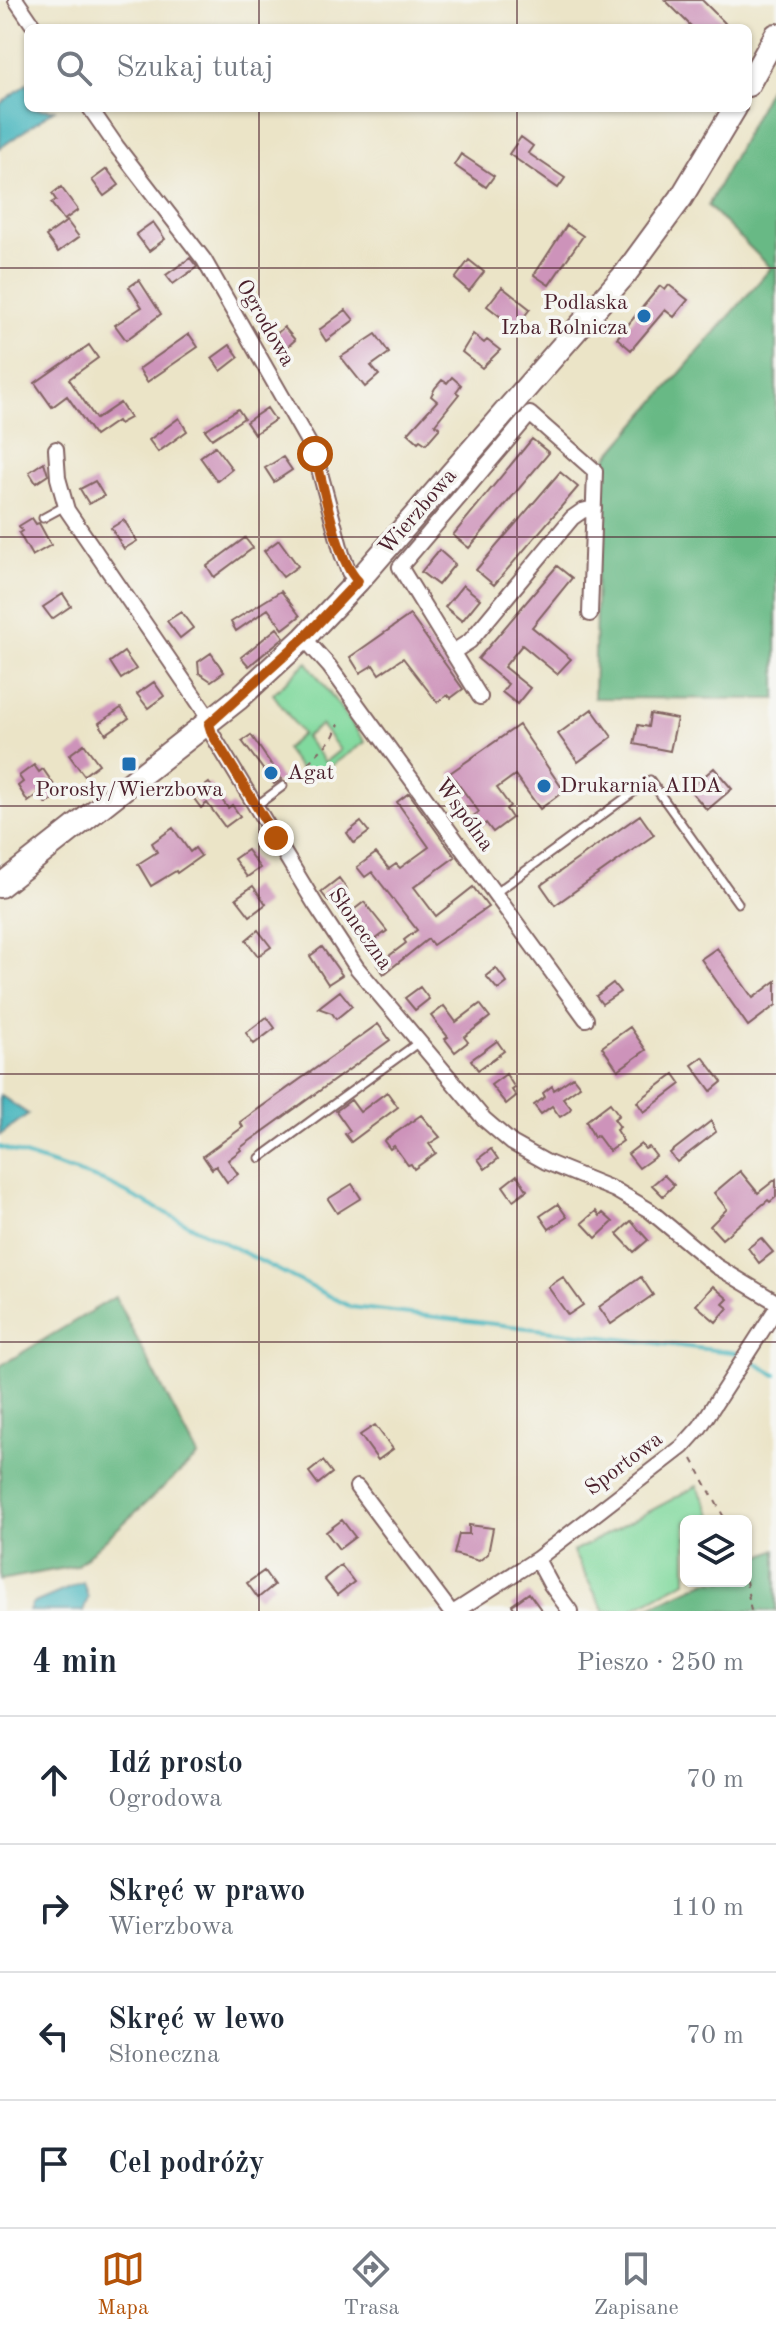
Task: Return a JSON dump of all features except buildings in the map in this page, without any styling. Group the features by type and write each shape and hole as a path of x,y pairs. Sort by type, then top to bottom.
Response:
{"street":[{"path":"16,0 32,24"},
{"path":"752,78 776,35"},
{"name":"Ogrodowa","path":"93,112 204,260 315,454 342,554 349,572 358,581"},
{"name":"Wierzbowa","path":"0,886 209,724 304,638 358,581 392,560 522,408 648,245 702,167 733,112"},
{"path":"522,408 595,471 590,614"},
{"name":"Słoneczna","path":"56,449 58,478 65,506 205,712 212,734 357,968 419,1042 484,1119 512,1143 546,1162 615,1190 649,1210 716,1266 776,1302"},
{"path":"453,652 470,641 572,518 594,508"},
{"path":"392,560 480,697"},
{"name":"Wspólna","path":"304,638 329,666 586,1019"},
{"name":"Sportowa","path":"357,1487 453,1611 537,1559 682,1447 700,1427 776,1309"},
{"path":"537,1559 570,1611"}],"lane":[{"path":"43,518 65,506"},
{"path":"494,894 650,780 738,903"},
{"path":"256,806 283,786"},
{"path":"260,1158 419,1042"}],"path":[{"path":"283,786 332,739 339,724"},
{"path":"682,1447 694,1462 723,1515"},
{"path":"746,1587 751,1611"},
{"path":"748,1606 751,1611"}],"green space":[{"path":"776,75 776,699 594,698 599,467 771,268 708,206"},
{"path":"307,662 365,742 309,781 285,749 302,734 273,694","holes":["321,725 340,750 325,762 305,737"]},
{"path":"115,1297 198,1456 76,1566 0,1580 0,1366"},
{"path":"697,1486 712,1515 680,1515 680,1584 629,1611 604,1611 573,1552"},
{"path":"776,1549 776,1611 641,1611 694,1587 752,1587 752,1560"}],"water":[{"path":"24,86 24,112 51,112 0,148 0,104"},
{"path":"0,1095 28,1114 0,1135"},
{"path":"83,1582 88,1598 83,1611 29,1611 32,1604"}],"waterway":[{"path":"0,1147 103,1181 351,1307 739,1353"},
{"path":"752,1361 776,1375"}],"place":[{"name":"Podlaska Izba Rolnicza","path":"644,316"},
{"name":"Porosły/Wierzbowa","path":"129,764"},
{"name":"Agat","path":"271,773"},
{"name":"Drukarnia AIDA","path":"544,786"}],"route":[{"path":"276,838 212,734 209,724 304,638 358,581 349,572 342,554 315,454"}]}
